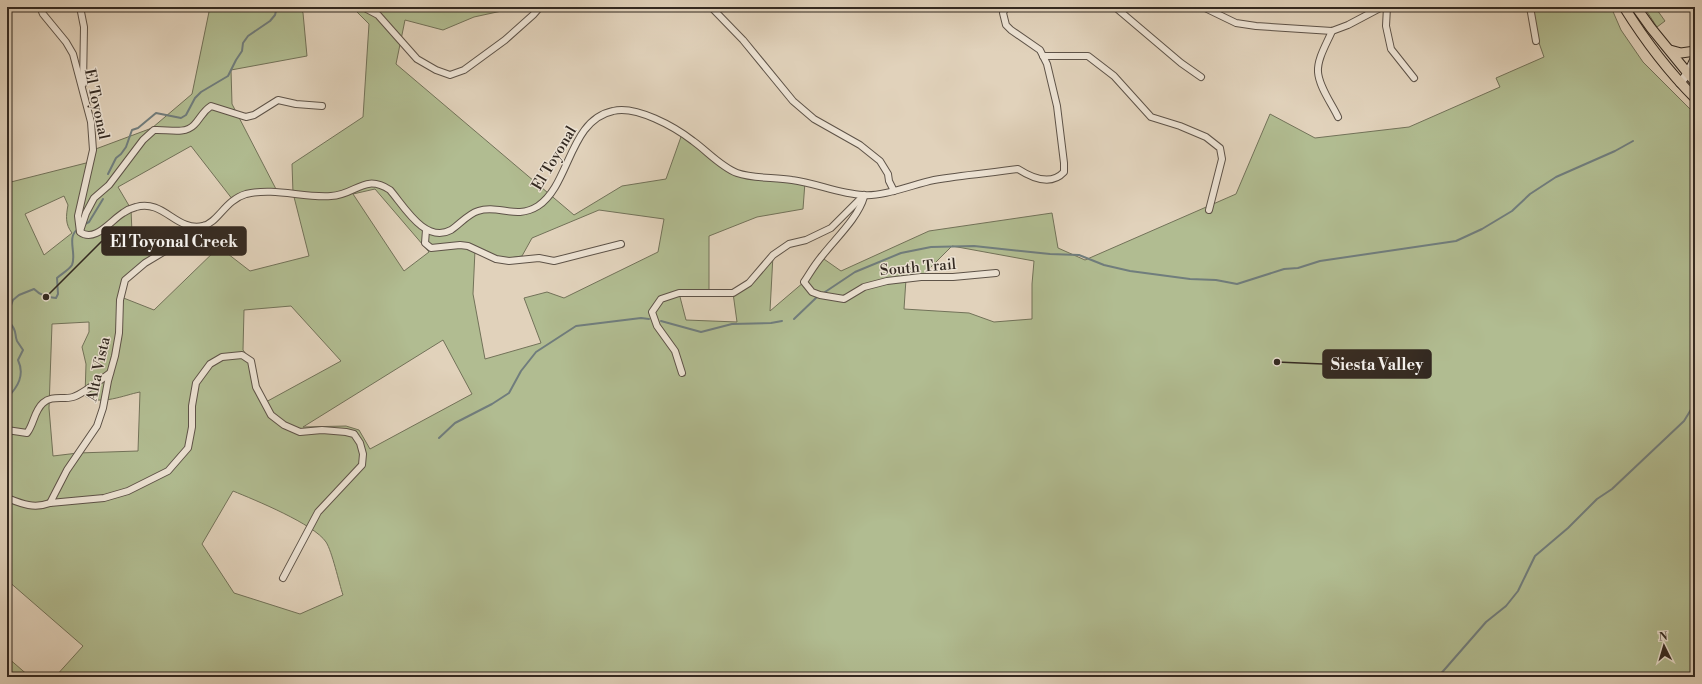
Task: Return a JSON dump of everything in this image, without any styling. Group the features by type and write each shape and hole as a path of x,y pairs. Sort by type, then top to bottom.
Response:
{"main road":[{"path":"1624,7 1636,27 1680,83 1695,98"},
{"path":"1636,7 1695,82"},
{"path":"1670,50 1681,53 1695,52"}],"street":[{"name":"El Toyonal","path":"40,7 43,14 66,42 73,54 91,122 93,150 78,216 80,232"},
{"path":"80,7 84,27 83,89"},
{"path":"362,7 378,15 417,59 436,70 450,75 464,70 500,44 540,7"},
{"path":"711,7 743,40 793,101 814,119 860,145 880,161 888,174 889,181 894,191"},
{"path":"1006,7 1003,13 1006,25 1034,46 1043,56 1088,56 1114,76 1151,118 1180,126 1206,137 1220,148 1222,159 1221,166 1209,210"},
{"path":"1115,7 1181,63 1201,77"},
{"path":"1203,7 1236,23 1256,26 1332,31 1348,25 1382,7"},
{"path":"1387,7 1386,26 1391,49 1414,78"},
{"path":"1530,7 1536,41"},
{"path":"1332,31 1319,62 1318,72 1320,82 1338,117"},
{"name":"El Toyonal","path":"426,230 436,234 444,233 479,210 512,212 526,211 537,207 545,201 556,185 570,153 586,129 602,115 616,110 638,112 676,130 717,160 739,173 805,182 864,195 894,191 934,180 1018,169 1030,177 1044,180 1060,177 1064,172 1060,126 1047,64 1043,56"},
{"path":"1680,83 1688,73 1695,58"},
{"path":"322,106 296,104 278,100 254,115 246,117 211,106 204,111 194,126 186,130 154,130 143,140 109,185 94,198 86,212 80,232 84,235 94,235 131,209 150,205 185,224 204,226 211,222 233,200 246,194 277,191 332,196 351,192 366,184 372,183 390,190 426,230 425,243 431,248 460,245 468,246 496,259 509,261 539,258 554,261 621,244"},
{"path":"682,373 675,351 657,326 652,312 662,298 679,293 733,293 749,282 773,255 789,244 806,240 831,228 864,195"},
{"name":"South Trail","path":"864,195 862,205 821,256 804,282 812,292 820,295 844,299 864,286 887,281 921,277 953,277 996,274"},
{"name":"Alta Vista","path":"50,503 67,470 97,426 103,408 119,333 120,300 125,280 145,263 185,239 199,236 204,226"},
{"path":"7,498 21,504 40,506 50,503 104,498 128,491 168,471 188,448 192,428 192,406 196,383 210,364 222,357 242,355 251,361 256,387 271,415 284,426 300,432 322,430 354,434 360,444 363,454 362,465 318,512 283,578"},
{"path":"7,430 27,433 32,426 35,415 42,404 52,398 74,397 110,373"}],"green space":[{"path":"210,7 300,7 303,13 307,56 231,70 232,104 277,191 261,192 233,200 191,146 118,187 131,209 132,233 158,255 125,280 121,297 154,310 219,247 250,271 309,256 293,193 292,164 363,117 369,24 352,7 520,7 474,17 443,30 405,20 396,64 574,215 622,186 666,179 682,134 734,171 805,182 803,209 757,217 709,236 709,294 679,293 686,320 737,322 733,293 749,283 773,255 770,311 804,282 821,257 841,271 929,231 1052,213 1058,248 1085,260 1236,194 1270,114 1315,138 1409,127 1500,87 1496,78 1544,57 1538,40 1533,7 1611,7 1621,30 1643,62 1695,114 1695,677 55,677 83,646 7,580 7,183 90,162 93,150 152,128 192,94","holes":["375,189 429,252 404,271 353,194","64,196 68,205 67,223 72,233 44,255 25,214","599,210 664,219 658,252 564,298 547,292 524,298 541,343 485,359 473,294 475,250 498,260 522,256 532,238","952,246 1034,261 1032,284 1032,319 994,322 969,313 904,309 906,279 921,277","291,306 341,361 264,403 256,387 251,361 243,350 244,310","89,322 89,332 82,347 86,364 85,396 91,399 105,400 140,392 138,451 78,453 53,456 49,408 52,324","443,340 472,394 370,449 359,430 346,426 303,427","233,491 297,520 319,535 328,546 343,595 300,614 234,593 202,544"]},
{"path":"1644,7 1655,7 1665,21 1657,27"},
{"path":"7,657 30,677 7,677"}],"waterway":[{"path":"108,174 116,158 126,147 132,130 138,128 156,113 181,118 186,115 195,98 201,92 228,76 242,51 243,43 248,36 270,21 275,15 277,7"},
{"path":"822,294 855,272 901,253 931,247 974,246 1050,254 1079,255 1104,265 1130,271 1190,279 1216,280 1237,284 1284,269 1298,268 1320,261 1456,241 1482,229 1512,211 1530,194 1556,177 1615,151 1633,141"},
{"path":"85,224 89,222 103,199"},
{"path":"7,398 14,390 19,380 21,371 18,360 23,350 16,339 15,331 10,323 10,308 13,300 19,295 34,289 44,296 56,298 58,294 57,278 72,265 72,241 73,236 78,229"},
{"path":"794,319 818,296"},
{"path":"439,438 455,423 492,404 509,393 521,371 536,352 576,326 641,318 649,319"},
{"path":"661,321 701,332 732,324 771,323 782,321"},
{"path":"1438,677 1486,622 1506,606 1518,591 1535,556 1568,528 1597,499 1612,489 1684,421 1695,403"}],"place":[{"name":"El Toyonal Creek","path":"46,297"},
{"name":"Siesta Valley","path":"1277,362"}]}
